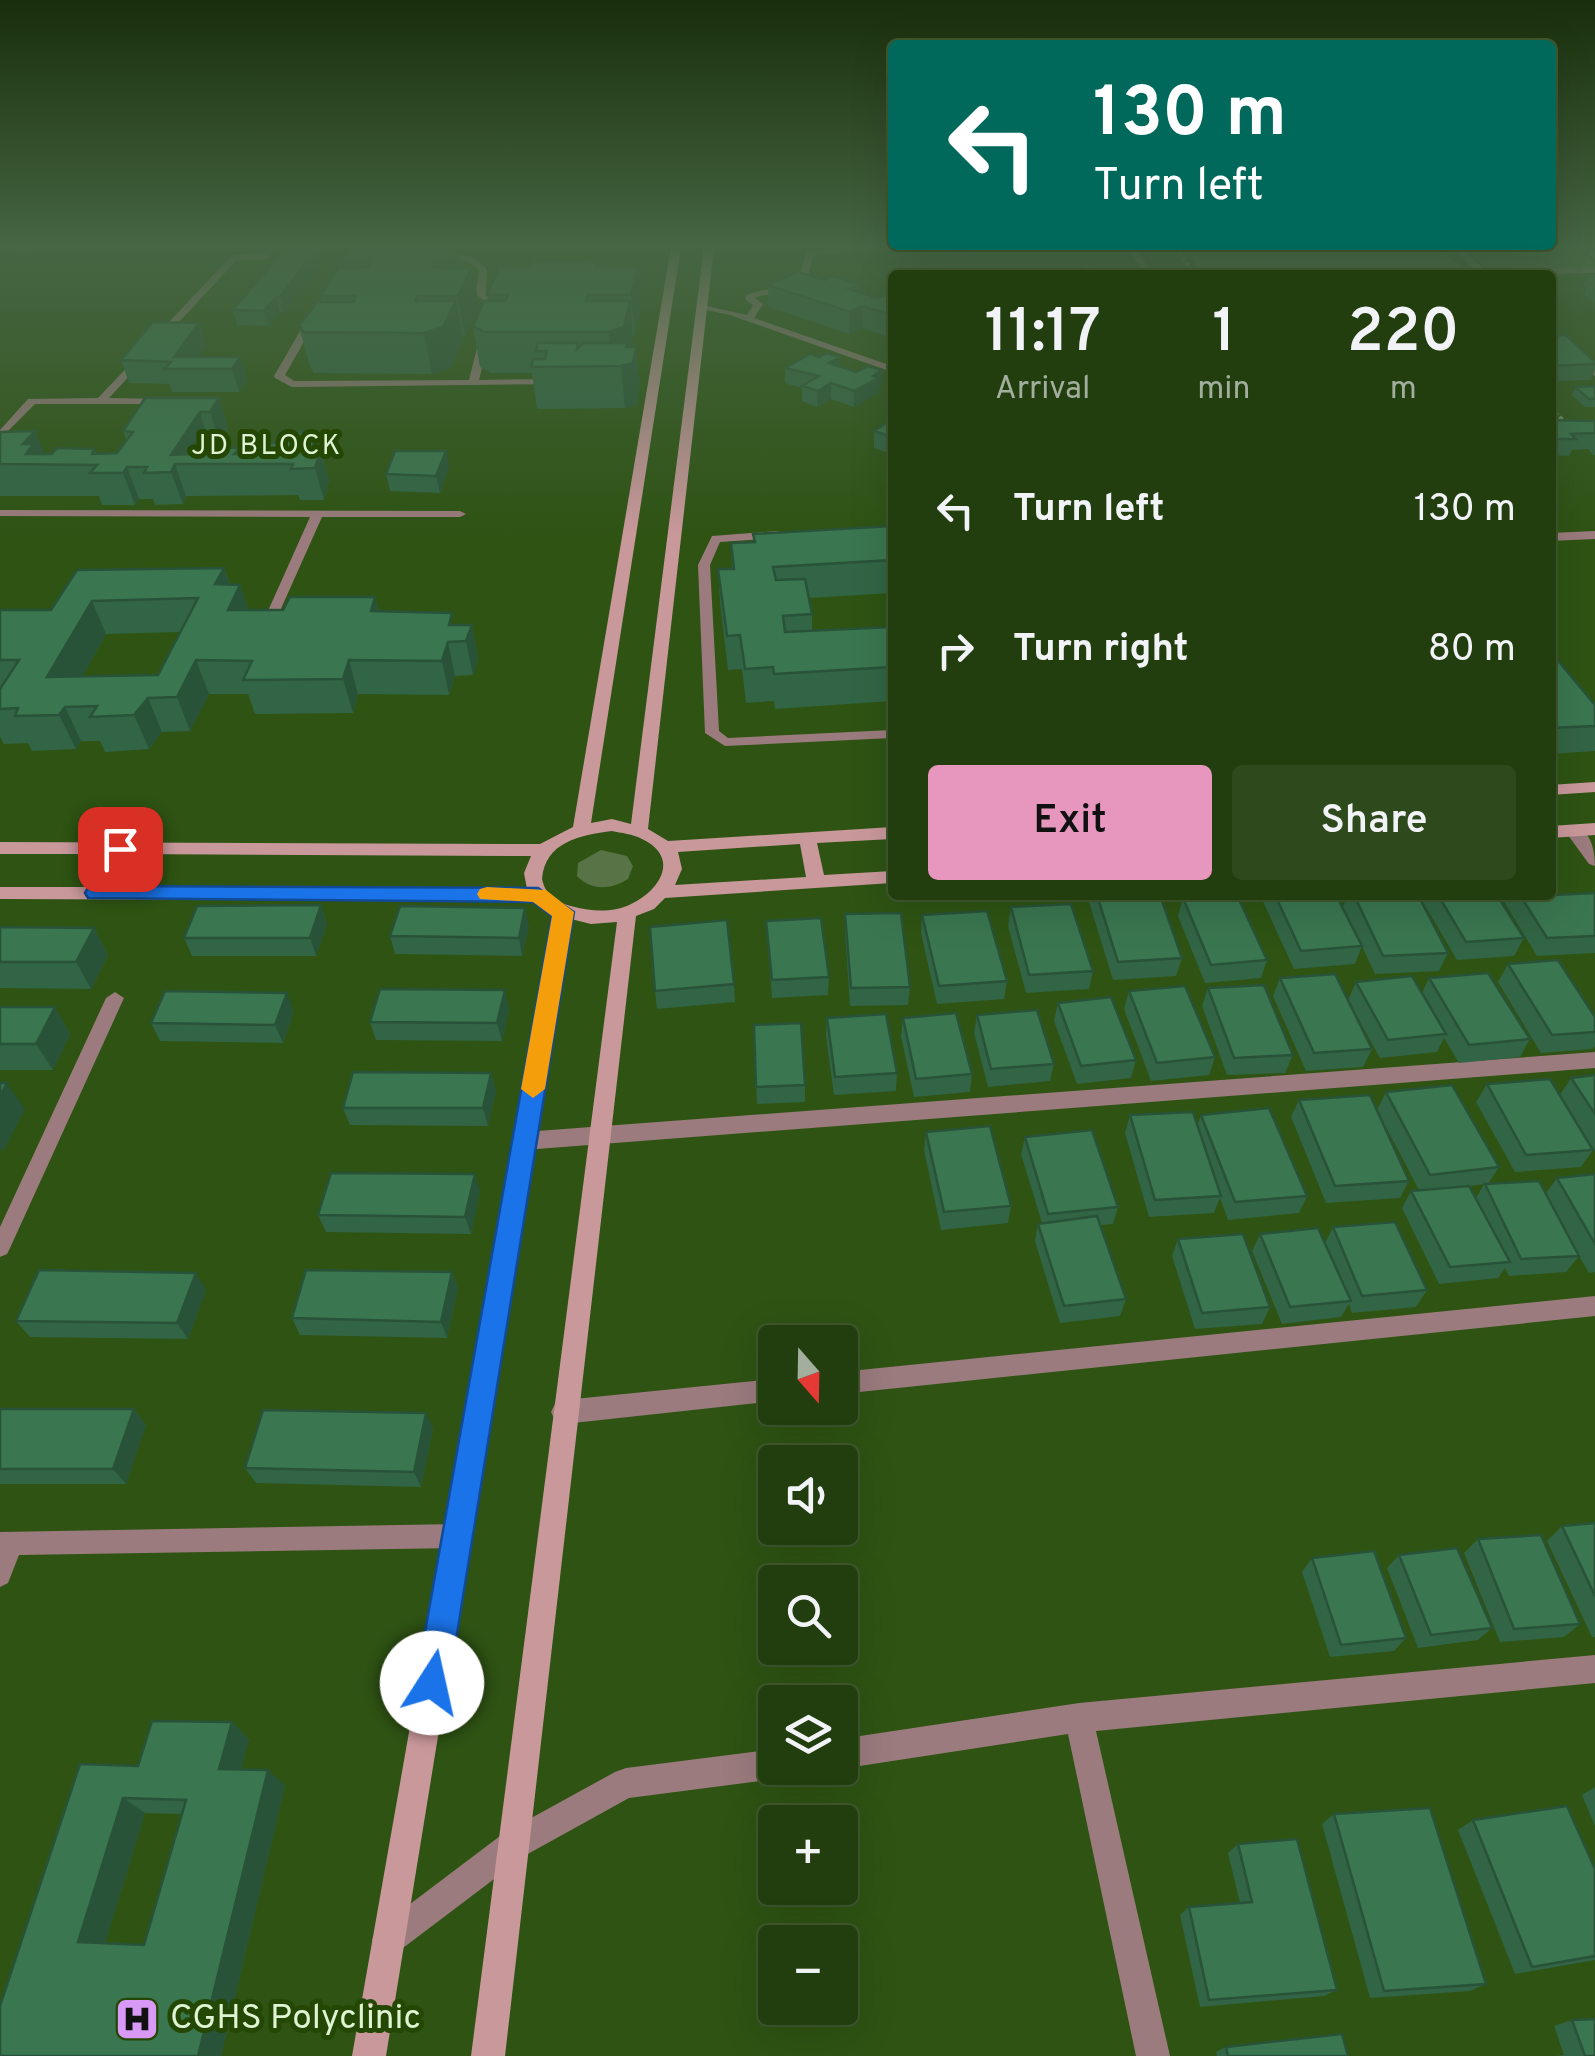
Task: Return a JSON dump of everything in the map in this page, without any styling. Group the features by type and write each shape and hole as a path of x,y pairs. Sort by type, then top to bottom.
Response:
{"street":[{"path":"581,830 658,343"},
{"path":"639,830 698,343"},
{"path":"1556,790 1595,787"},
{"path":"663,892 674,868 665,848 655,836 612,825 581,830 546,850 536,861 532,877 538,895 550,906 586,919 627,914 663,892 888,877"},
{"path":"1556,832 1595,829"},
{"path":"1574,831 1595,860"},
{"path":"665,848 888,833"},
{"path":"807,838 816,882"},
{"path":"0,848 546,850"},
{"path":"95,893 120,849"},
{"path":"0,893 538,895"},
{"path":"369,2056 563,912"},
{"path":"488,2056 627,914"},
{"path":"524,1140 1595,1060"},
{"path":"858,1382 1595,1306"},
{"path":"564,1412 758,1392"},
{"path":"858,1751 1079,1718 1595,1669"},
{"path":"1079,1718 1152,2056"},
{"path":"388,1940 515,1844 626,1783 758,1766"}],"lane":[{"path":"101,401 155,343"},
{"path":"298,343 279,376 292,384 562,382"},
{"path":"472,383 483,343"},
{"path":"816,343 888,369"},
{"path":"1561,343 1595,373"},
{"path":"0,436 5,425 32,401 173,402"},
{"path":"0,513 460,514"},
{"path":"265,632 318,514"},
{"path":"789,535 716,540 704,565 712,734 725,742 888,734"},
{"path":"1556,538 1595,535"},
{"path":"0,1248 115,998"},
{"path":"0,1575 6,1544 457,1536"}],"path":[{"path":"1556,414 1567,424"}],"green space":[{"path":"601,850 627,856 633,866 628,879 601,887 577,876 578,863"}],"building":[{"path":"135,343 184,343 174,357 240,357 232,369 164,369 171,362 121,360"},
{"path":"538,343 578,343 577,349 583,343 626,343 626,347 636,347 633,363 621,366 531,367 533,359 545,359 547,351 536,351"},
{"path":"1556,343 1575,343 1595,364 1556,366"},
{"path":"827,353 840,357 829,363 856,372 868,366 882,370 873,376 879,378 854,391 831,383 818,391 802,386 819,376 785,368 810,354 819,357"},
{"path":"1595,386 1595,399 1589,399 1575,387"},
{"path":"145,398 219,398 210,412 200,412 171,455 193,454 198,447 240,448 234,454 259,454 267,443 275,443 279,432 311,432 306,442 314,442 311,450 321,450 315,468 291,469 293,464 175,464 171,472 144,473 147,467 127,467 123,473 90,473 97,465 0,464 0,432 35,431 23,444 33,444 26,454 52,454 57,448 94,449 92,454 117,453 133,432 123,431"},
{"path":"1556,420 1595,421 1595,433 1571,434 1576,439 1556,439"},
{"path":"888,422 888,436 874,431"},
{"path":"395,451 446,451 436,476 386,474"},
{"path":"888,526 888,560 773,567 776,580 805,579 812,614 783,616 785,632 888,627 888,667 774,674 773,667 745,669 740,635 727,636 718,569 734,569 731,543 755,542 753,534"},
{"path":"224,568 215,584 240,585 228,610 283,610 290,597 375,597 371,611 452,613 449,625 472,625 466,641 448,642 442,661 349,660 343,679 243,680 252,661 196,660 177,697 148,698 134,715 90,717 97,706 65,707 59,715 15,716 18,708 0,709 0,689 19,660 0,660 0,610 51,610 77,570","holes":["198,598 158,675 47,677 92,601"]},
{"path":"1556,658 1595,705 1595,726 1556,728"},
{"path":"1595,893 1595,936 1547,938 1523,900 1556,900 1556,895"},
{"path":"1099,900 1162,900 1182,958 1118,962"},
{"path":"1184,900 1239,900 1267,960 1211,965"},
{"path":"1277,900 1339,900 1362,946 1301,951"},
{"path":"1356,900 1421,900 1448,953 1383,956"},
{"path":"1441,900 1500,900 1524,938 1466,942"},
{"path":"1071,904 1093,971 1029,975 1011,907"},
{"path":"321,905 310,938 184,938 197,906"},
{"path":"400,906 525,908 519,938 390,936"},
{"path":"987,911 1007,981 939,986 922,915"},
{"path":"901,913 910,987 851,988 845,914"},
{"path":"821,918 829,977 772,980 766,921"},
{"path":"727,920 734,984 655,991 650,927"},
{"path":"0,927 94,928 76,962 0,962"},
{"path":"1558,960 1595,1017 1595,1032 1552,1035 1508,964"},
{"path":"1488,973 1530,1039 1469,1045 1429,978"},
{"path":"1335,974 1372,1049 1314,1053 1280,978"},
{"path":"1412,976 1446,1034 1388,1040 1356,982"},
{"path":"1264,985 1293,1055 1234,1058 1208,988"},
{"path":"1185,986 1215,1057 1157,1063 1129,991"},
{"path":"380,989 505,990 497,1023 370,1022"},
{"path":"165,991 287,993 275,1025 151,1023"},
{"path":"1111,997 1136,1060 1081,1066 1058,1003"},
{"path":"0,1007 55,1007 36,1044 0,1044"},
{"path":"1037,1010 1054,1064 991,1069 977,1015"},
{"path":"956,1013 972,1074 916,1079 903,1018"},
{"path":"886,1014 897,1073 835,1077 827,1018"},
{"path":"801,1023 805,1085 756,1087 754,1025"},
{"path":"353,1072 491,1073 483,1108 343,1108"},
{"path":"1595,1075 1595,1114 1571,1078"},
{"path":"1550,1079 1593,1150 1526,1155 1487,1084"},
{"path":"1452,1085 1499,1167 1430,1175 1386,1092"},
{"path":"1370,1095 1409,1181 1335,1186 1299,1100"},
{"path":"1269,1108 1307,1196 1235,1202 1201,1115"},
{"path":"1193,1112 1221,1196 1155,1200 1130,1115"},
{"path":"990,1126 1011,1206 944,1212 926,1132"},
{"path":"1092,1130 1118,1207 1048,1214 1025,1137"},
{"path":"331,1173 475,1174 465,1217 318,1215"},
{"path":"1595,1174 1595,1244 1557,1178"},
{"path":"1539,1181 1579,1256 1521,1259 1485,1184"},
{"path":"1469,1186 1510,1262 1450,1267 1411,1191"},
{"path":"1097,1216 1126,1299 1064,1306 1038,1224"},
{"path":"1395,1222 1427,1290 1362,1296 1333,1227"},
{"path":"1318,1228 1351,1301 1290,1307 1260,1234"},
{"path":"1243,1234 1270,1307 1202,1313 1178,1239"},
{"path":"39,1270 196,1273 177,1323 16,1321"},
{"path":"306,1270 452,1272 441,1322 292,1318"},
{"path":"0,1409 134,1409 113,1469 0,1469"},
{"path":"263,1410 426,1413 414,1472 245,1468"},
{"path":"1595,1523 1595,1596 1562,1526"},
{"path":"1541,1535 1580,1624 1514,1629 1478,1539"},
{"path":"1457,1548 1492,1628 1431,1635 1399,1555"},
{"path":"1374,1551 1406,1638 1341,1645 1312,1558"},
{"path":"152,1721 232,1722 219,1769 268,1770 198,2056 0,2056 0,2006 80,1764 138,1766","holes":["123,1798 186,1800 144,1945 78,1942"]},
{"path":"1567,1806 1595,1869 1595,1956 1532,1967 1473,1820"},
{"path":"1430,1808 1486,1984 1384,1991 1334,1814"},
{"path":"1297,1839 1337,1990 1209,2000 1189,1907 1252,1902 1238,1844"},
{"path":"1595,2019 1595,2056 1585,2056 1572,2020"},
{"path":"1342,2034 1348,2056 1228,2056 1226,2047"}],"slow traffic":[{"path":"487,894 538,895 563,912 533,1089"}],"place":[{"name":"CGHS Polyclinic","path":"137,2019"}],"district":[{"name":"JD BLOCK","path":"267,447"}],"route":[{"path":"120,849 95,893 538,895 563,912 432,1683"}]}
